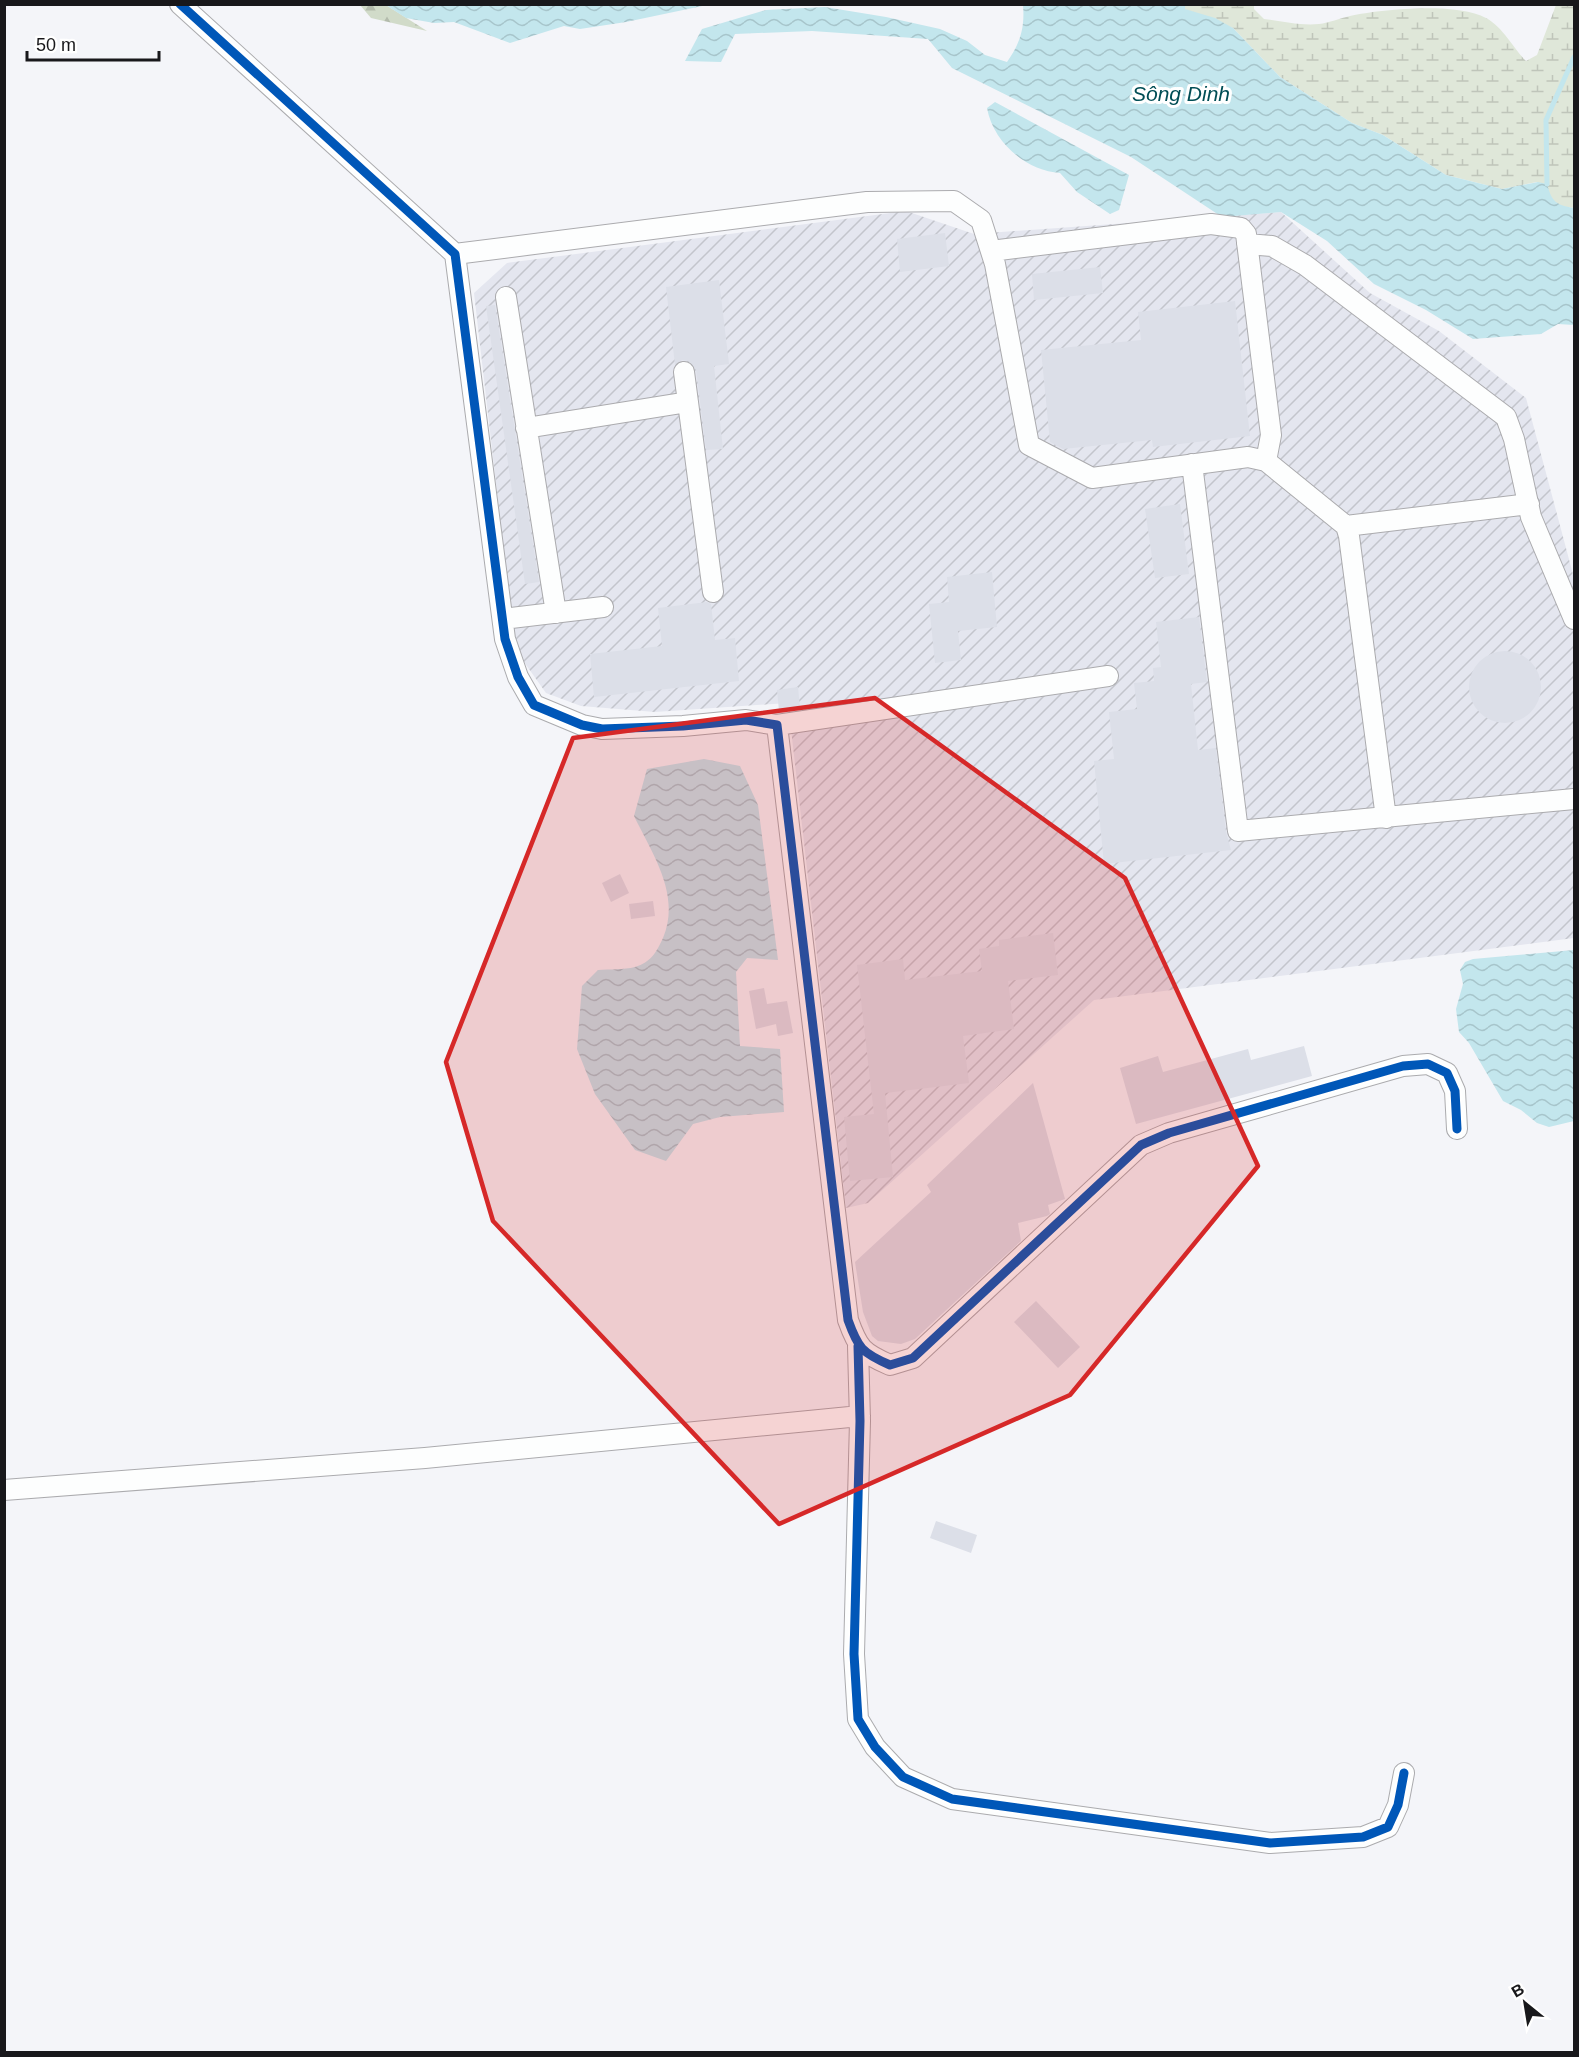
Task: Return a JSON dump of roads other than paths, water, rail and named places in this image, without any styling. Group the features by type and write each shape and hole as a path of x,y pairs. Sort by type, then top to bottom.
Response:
{"street":[{"path":"180,4 455,254 506,639 518,677 534,705 565,719 602,729 746,720 777,725 1108,676"},
{"path":"455,254 867,202 954,201 981,220 991,251 1029,445 1092,478 1248,457 1266,461 1346,526 1386,818"},
{"path":"991,251 1211,224 1241,228 1246,234 1271,435 1266,461"},
{"path":"1247,244 1272,246 1305,265 1506,417 1514,439 1532,517 1575,619"},
{"path":"506,297 556,613"},
{"path":"684,372 713,592"},
{"path":"526,428 688,402"},
{"path":"1192,464 1238,831 1575,799"},
{"path":"1346,526 1528,504"},
{"path":"503,619 603,607"},
{"path":"777,725 848,1320 858,1346 860,1416 854,1654 858,1719 875,1747 903,1777 952,1799 1270,1843 1363,1837 1388,1827 1398,1805 1404,1773"},
{"path":"858,1346 871,1357 890,1365 912,1358 1142,1145 1168,1133 1403,1066 1428,1064 1447,1073 1455,1091 1457,1129"},
{"path":"4,1490 425,1458 860,1416"}],"water":[{"path":"386,5 707,5 580,29 564,26 510,43 454,22 434,23 406,18"},
{"name":"Sông Dinh","path":"1023,5 1185,5 1185,9 1215,18 1233,28 1280,77 1352,123 1383,135 1446,175 1502,189 1538,182 1547,184 1556,202 1574,208 1574,325 1558,324 1541,334 1473,339 1426,310 1374,284 1327,241 1281,212 1222,217 1131,157 952,68 928,39 812,31 735,34 721,62 685,61 702,29 766,10 825,7 940,29 967,41 985,55 1007,62 1021,35"},
{"path":"995,102 1129,175 1119,210 1110,214 1077,192 1060,173 1035,167 1013,152 996,132 990,120 987,108"},
{"path":"704,759 740,766 758,805 778,960 747,958 736,972 740,1046 780,1049 784,1112 720,1117 693,1124 666,1161 635,1150 595,1094 577,1049 582,986 598,970 626,969 641,965 649,960 658,948 668,922 667,891 656,860 634,816 647,769"},
{"path":"1574,950 1574,1121 1549,1127 1537,1123 1521,1110 1503,1101 1469,1043 1459,1032 1456,1009 1463,984 1460,970 1465,962 1473,959"}],"waterway":[{"path":"1547,184 1546,120 1574,57"}]}
